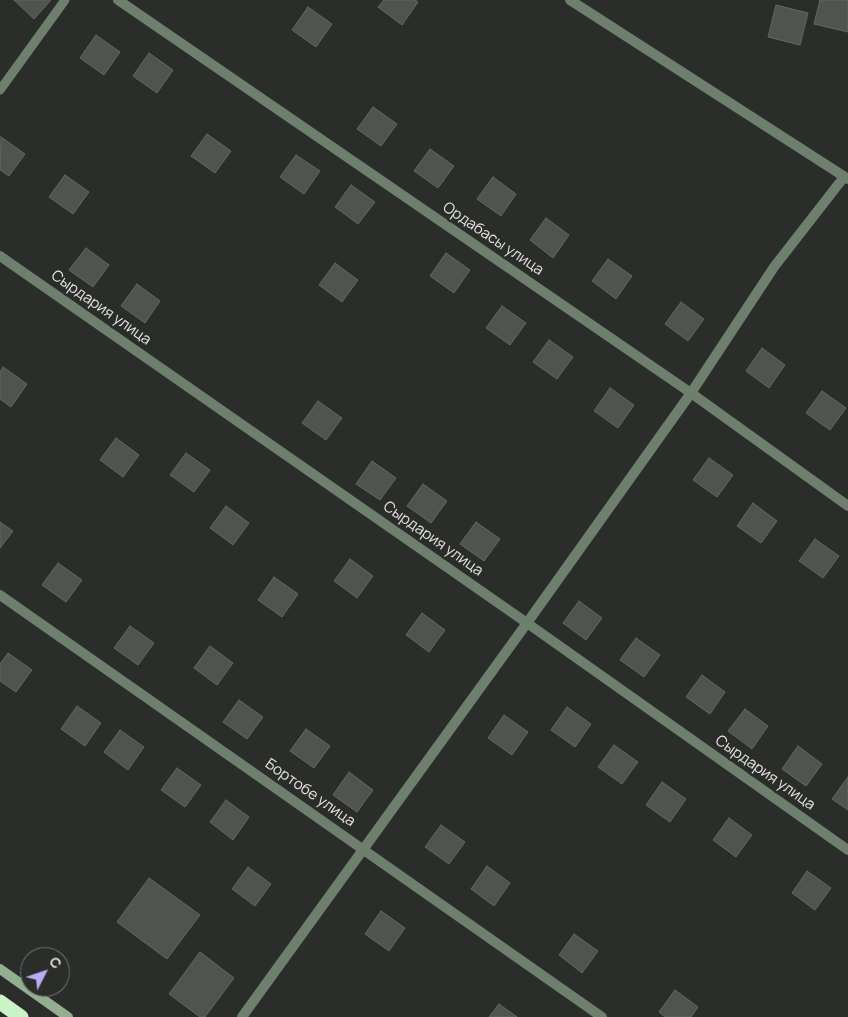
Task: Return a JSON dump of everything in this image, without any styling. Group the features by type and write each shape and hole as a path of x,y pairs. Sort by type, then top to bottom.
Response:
{"highway":[{"path":"0,1002 21,1017"}],"main road":[{"path":"0,969 68,1017"}],"street":[{"name":"Ордабасы улица","path":"118,0 690,392 848,506"},
{"path":"242,1017 528,623 690,392 774,267 846,178 573,1"},
{"name":"Сырдария улица","path":"0,256 528,623 848,850"},
{"name":"Бортобе улица","path":"0,595 602,1017"}],"lane":[{"path":"0,90 65,0"}],"building":[{"path":"14,0 51,0 34,19"},
{"path":"384,0 415,0 418,2 402,25 378,7"},
{"path":"820,0 848,0 848,32 814,24"},
{"path":"776,5 808,13 800,45 768,37"},
{"path":"308,7 332,24 316,47 292,30"},
{"path":"96,35 120,52 104,75 80,58"},
{"path":"149,53 173,70 157,93 133,76"},
{"path":"373,107 397,124 381,146 357,129"},
{"path":"207,134 231,151 215,173 191,156"},
{"path":"1,137 25,154 9,176 0,170"},
{"path":"430,149 454,166 438,188 414,171"},
{"path":"296,155 320,171 304,194 280,177"},
{"path":"65,175 89,192 73,214 49,197"},
{"path":"493,177 516,194 501,216 477,199"},
{"path":"351,185 375,202 358,224 335,207"},
{"path":"546,218 569,235 553,258 530,240"},
{"path":"86,248 109,265 93,287 69,270"},
{"path":"446,253 470,270 454,293 430,276"},
{"path":"608,259 632,276 616,299 592,281"},
{"path":"335,263 358,280 342,302 319,285"},
{"path":"137,284 160,301 145,323 121,306"},
{"path":"681,302 704,319 688,341 665,324"},
{"path":"502,306 526,323 510,345 486,328"},
{"path":"549,340 573,357 557,379 533,362"},
{"path":"762,348 785,365 769,388 746,371"},
{"path":"3,367 27,384 11,407 0,399 0,372"},
{"path":"610,388 634,405 618,428 594,411"},
{"path":"822,391 846,408 830,430 806,413"},
{"path":"318,401 342,418 326,440 302,423"},
{"path":"116,438 139,455 123,477 100,460"},
{"path":"186,453 210,470 194,492 170,475"},
{"path":"709,458 733,475 717,497 693,480"},
{"path":"372,461 396,478 380,500 356,484"},
{"path":"423,484 447,501 431,523 407,506"},
{"path":"753,503 777,521 761,543 737,526"},
{"path":"226,506 249,523 233,545 210,528"},
{"path":"0,522 13,531 0,548"},
{"path":"476,522 500,539 484,561 460,544"},
{"path":"815,539 839,556 823,578 799,561"},
{"path":"350,559 373,576 357,598 334,581"},
{"path":"58,563 82,580 66,602 42,585"},
{"path":"274,577 298,594 282,617 258,600"},
{"path":"579,601 602,618 586,640 563,623"},
{"path":"422,613 445,630 429,652 406,635"},
{"path":"130,626 154,643 138,665 114,648"},
{"path":"636,638 660,655 644,677 620,660"},
{"path":"210,646 233,663 217,685 194,668"},
{"path":"8,653 32,670 16,692 0,681 0,664"},
{"path":"702,675 725,692 710,714 686,697"},
{"path":"239,700 263,717 247,739 223,722"},
{"path":"77,706 101,723 85,746 61,729"},
{"path":"567,707 591,724 575,747 551,730"},
{"path":"745,709 768,726 752,749 728,731"},
{"path":"504,715 528,732 512,755 488,738"},
{"path":"306,729 330,746 314,768 290,751"},
{"path":"120,730 144,747 128,770 104,752"},
{"path":"614,745 638,762 622,784 598,767"},
{"path":"798,746 822,764 806,786 782,769"},
{"path":"177,768 201,785 185,807 161,790"},
{"path":"349,772 373,790 357,812 333,795"},
{"path":"848,777 848,810 832,799"},
{"path":"662,782 686,799 670,822 646,805"},
{"path":"226,800 249,817 233,840 210,822"},
{"path":"729,818 752,835 736,857 713,840"},
{"path":"441,825 465,842 449,864 425,847"},
{"path":"487,866 510,883 494,906 471,889"},
{"path":"248,867 271,884 255,906 232,889"},
{"path":"807,871 831,888 815,910 792,893"},
{"path":"149,878 200,915 167,959 117,922"},
{"path":"381,911 405,928 389,951 365,934"},
{"path":"574,934 598,951 582,973 559,955"},
{"path":"200,952 234,978 205,1017 200,1017 169,994"},
{"path":"675,990 698,1007 691,1017 665,1017 659,1012"},
{"path":"499,1004 517,1017 489,1017"}]}
